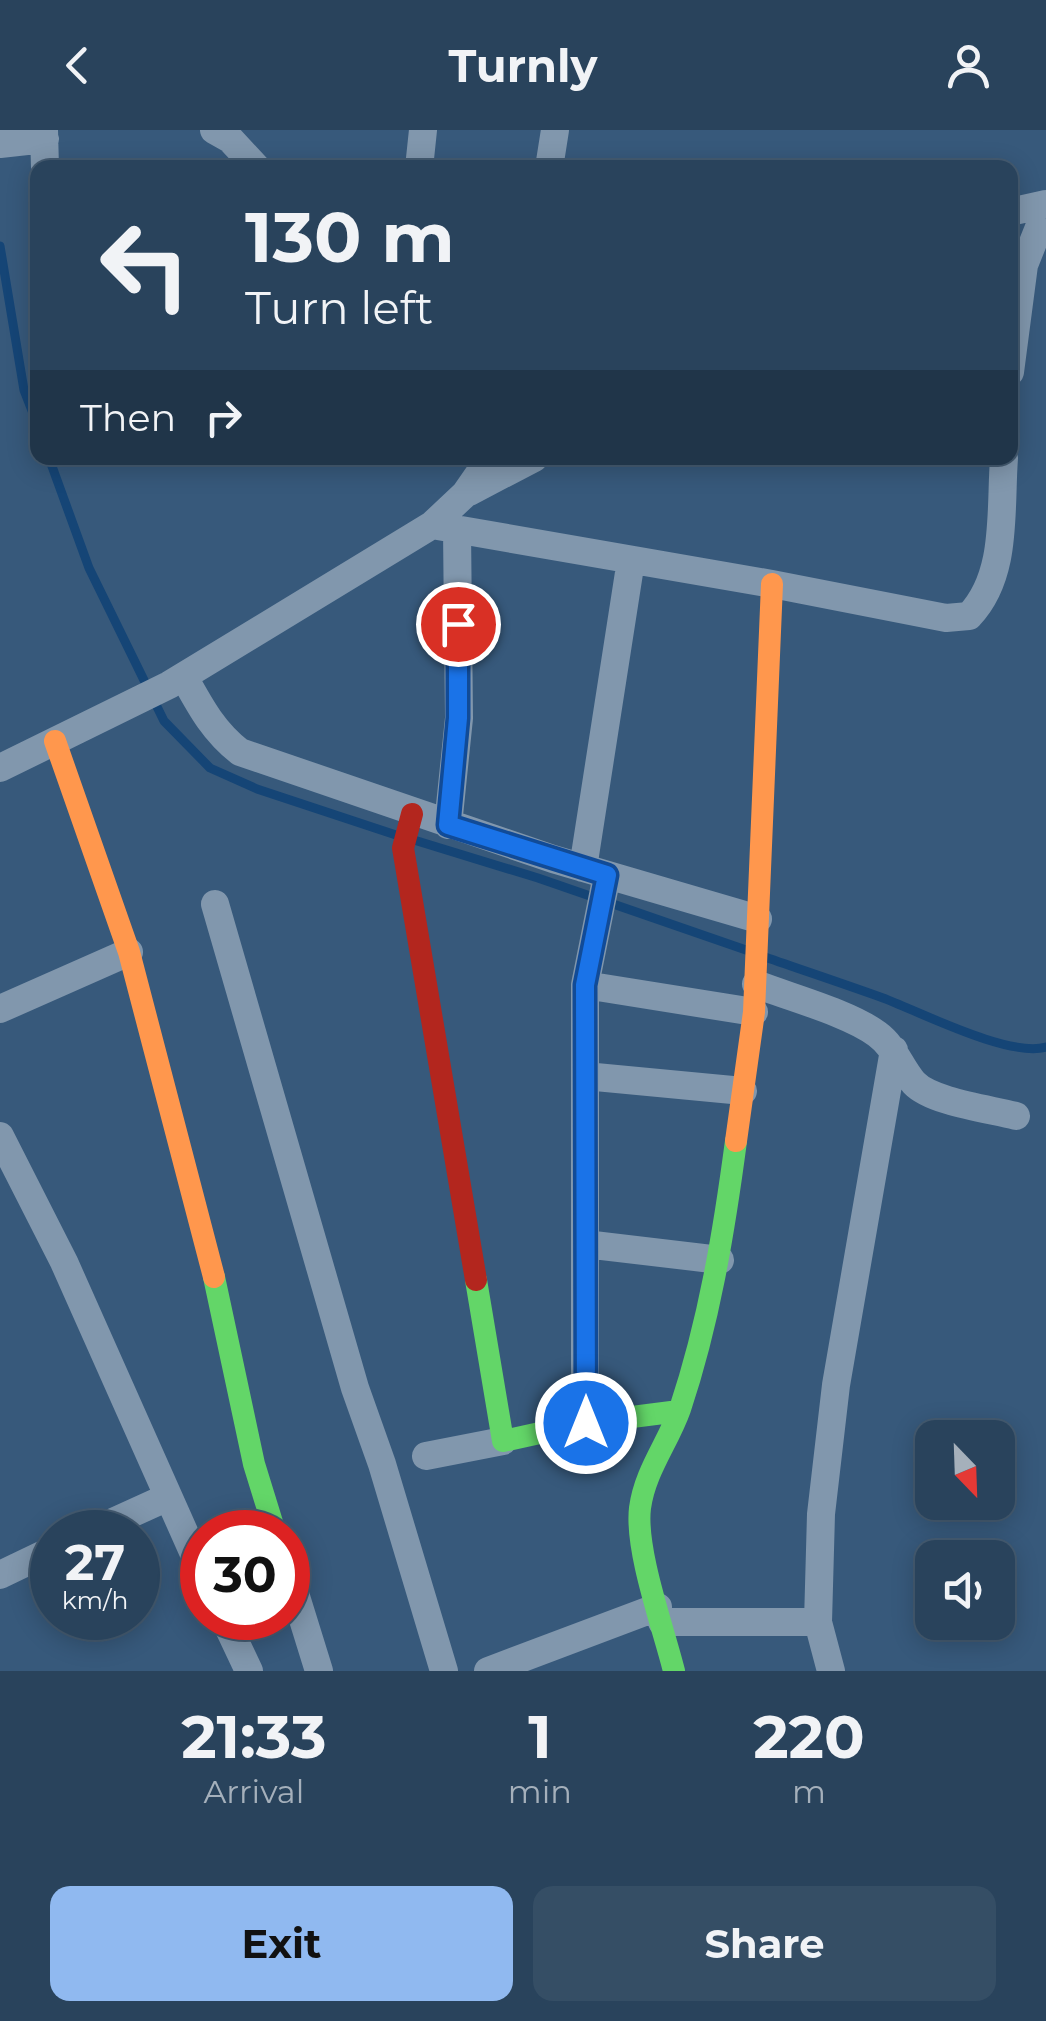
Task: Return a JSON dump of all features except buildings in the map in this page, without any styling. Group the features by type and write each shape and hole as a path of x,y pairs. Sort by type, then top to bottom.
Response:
{"street":[{"path":"214,130 230,139 250,160"},
{"path":"420,160 422,130"},
{"path":"550,160 555,130"},
{"path":"2,144 45,134 45,160"},
{"path":"1018,211 1046,207 1024,266 1018,311"},
{"path":"0,768 176,681 444,528 485,465"},
{"path":"465,494 521,465"},
{"path":"444,528 946,618 969,616 983,601 996,574 1004,465"},
{"path":"444,528 458,718 448,825"},
{"path":"586,1423 585,985 631,560"},
{"path":"674,1671 640,1536 640,1509 646,1481 679,1411 720,1260 755,988 772,584"},
{"path":"176,681 221,737 240,752 411,818 448,825 595,871 757,928"},
{"path":"56,741 130,952 209,1254 254,1464 269,1510"},
{"path":"411,818 403,848 503,1442"},
{"path":"215,904 355,1388 444,1671"},
{"path":"0,1009 130,952"},
{"path":"585,985 755,988 864,1026 894,1050 918,1087 932,1095 1016,1116"},
{"path":"832,1671 818,1622 821,1514 836,1385 894,1050"},
{"path":"585,1076 743,1091"},
{"path":"0,1136 64,1262 180,1523"},
{"path":"585,1244 720,1260"},
{"path":"426,1456 586,1423 679,1411"},
{"path":"139,1510 168,1497"},
{"path":"0,1575 30,1561"},
{"path":"502,1668 660,1614 818,1622"},
{"path":"234,1640 248,1671"},
{"path":"309,1640 319,1671"}],"waterway":[{"path":"0,246 24,390 30,405"},
{"path":"52,465 89,568 164,721 210,768 257,789 399,836"},
{"path":"414,840 746,950"},
{"path":"765,957 988,1040 1030,1049 1046,1047"}],"traffic: fast":[{"path":"674,1671 646,1566 640,1508 647,1482 680,1409 699,1343 721,1243 736,1141"},
{"path":"214,1277 254,1464 268,1510"},
{"path":"476,1280 503,1441 585,1423 679,1411"}],"traffic: slow":[{"path":"736,1141 754,1012 772,584"},
{"path":"55,741 129,952 214,1277"}],"traffic: jam":[{"path":"412,814 403,848 476,1280"}],"route":[{"path":"458,624 458,718 448,825 607,875 585,985 586,1423"}]}
